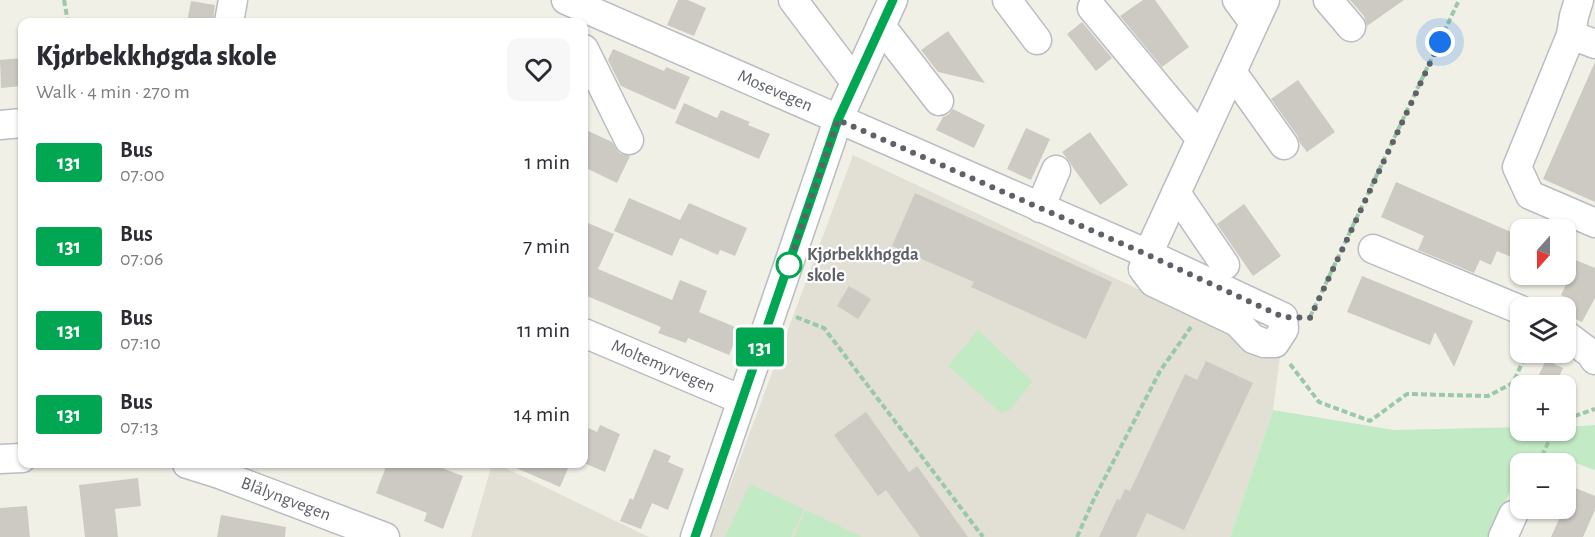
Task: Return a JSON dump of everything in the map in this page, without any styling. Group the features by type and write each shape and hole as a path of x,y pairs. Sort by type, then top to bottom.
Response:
{"street":[{"path":"229,18 233,0"},
{"path":"566,0 564,9 567,18"},
{"name":"Mosevegen","path":"566,0 1148,255 1279,330"},
{"path":"792,0 855,82"},
{"path":"695,537 838,120 893,0"},
{"path":"1007,0 1037,40"},
{"path":"1237,0 1260,11 1143,269 1154,282 1237,322 1253,339 1264,343 1279,330"},
{"path":"1328,0 1351,27"},
{"path":"1579,0 1574,16 1583,39 1517,167 1530,195 1595,223"},
{"path":"1092,9 1201,139"},
{"path":"881,26 939,101"},
{"path":"588,57 629,140"},
{"path":"1232,72 1284,145"},
{"path":"0,124 18,123"},
{"path":"1040,208 1056,170"},
{"path":"1176,193 1225,265"},
{"path":"1373,249 1510,305"},
{"name":"Moltemyrvegen","path":"588,335 742,400"},
{"path":"1576,342 1595,360"},
{"path":"0,459 18,458"},
{"name":"Blålyngvegen","path":"200,468 385,537"}],"path":[{"path":"64,0 67,18"},
{"path":"1460,0 1310,318 1279,330 1319,402 1370,421 1407,394 1488,396 1513,383 1522,363"},
{"path":"1077,537 1160,371 1194,321 1201,305"},
{"path":"774,308 824,328 984,537"},
{"path":"1576,416 1595,409"}],"shaded area":[{"name":"Kjørbekkhøgda skole","path":"853,155 1280,356 1273,410 1230,537 711,537"},
{"path":"491,468 505,468 649,537 471,537"}],"green space":[{"path":"978,330 1032,381 1012,408 1001,413 948,366"},
{"path":"1273,410 1394,430 1510,427 1510,441 1576,441 1576,426 1595,425 1595,470 1576,463 1576,453 1510,453 1510,491 1490,537 1230,537"},
{"path":"750,484 804,509 791,537 725,537"},
{"path":"806,510 862,537 794,537"}],"building":[{"path":"678,0 688,0 706,8 694,36 667,25"},
{"path":"1143,0 1155,0 1189,47 1162,67 1120,16"},
{"path":"1350,0 1404,0 1367,26 1364,16"},
{"path":"191,1 215,5 213,18 188,18"},
{"path":"1082,22 1112,58 1096,71 1067,34"},
{"path":"948,31 985,83 938,72 921,50"},
{"path":"613,49 664,71 666,67 690,77 675,110 621,86 608,60"},
{"path":"18,58 18,86 1,88 0,60"},
{"path":"1595,62 1595,202 1543,179"},
{"path":"1298,80 1335,132 1307,152 1271,99"},
{"path":"684,103 717,118 721,110 750,122 748,125 770,134 759,159 675,123"},
{"path":"953,109 985,125 974,148 936,130 943,117"},
{"path":"1026,128 1050,139 1031,180 1007,169"},
{"path":"588,131 612,142 619,153 630,156 617,183 588,169"},
{"path":"1090,132 1128,185 1100,205 1062,152"},
{"path":"1396,182 1510,232 1510,257 1497,251 1491,265 1480,260 1474,273 1418,250 1424,236 1381,217"},
{"path":"915,193 1112,282 1086,339 971,287 974,282 892,246"},
{"path":"629,198 680,220 689,203 747,228 735,256 720,250 718,255 680,238 672,256 614,231"},
{"path":"1244,204 1281,256 1253,276 1217,224"},
{"path":"588,223 614,234 598,269 672,300 680,280 707,291 699,312 740,329 729,355 688,338 686,343 658,333 661,327 588,296"},
{"path":"1576,260 1595,268 1595,298 1582,322 1576,319 1576,297 1561,295 1566,285 1576,285"},
{"path":"1362,276 1473,321 1454,367 1435,332 1430,345 1347,312"},
{"path":"849,286 871,299 858,319 837,306"},
{"path":"1206,361 1253,383 1184,530 1147,513 1136,537 1099,537 1117,499 1120,500 1125,489 1130,491 1185,374 1197,380"},
{"path":"1545,363 1552,363 1563,368 1560,375 1539,375"},
{"path":"866,412 909,472 917,466 968,537 920,537 886,490 878,496 834,435"},
{"path":"600,425 620,434 605,472 588,465 588,428 597,432"},
{"path":"654,449 671,456 668,462 684,469 668,510 652,503 641,529 620,521 630,498 633,500"},
{"path":"385,468 442,468 463,476 443,529 424,521 427,513 376,493"},
{"path":"516,468 568,468 560,487"},
{"path":"138,478 141,506 115,509 118,537 85,537 79,485"},
{"path":"1576,488 1595,496 1595,510 1583,537 1551,537 1559,519 1576,519"},
{"path":"27,506 30,537 0,537 0,508"},
{"path":"221,515 286,527 285,537 217,537"}],"bus line":[{"name":"131","path":"695,537 838,120 893,0"}],"place":[{"name":"Kjørbekkhøgda skole","path":"789,265"}],"route":[{"path":"789,265 838,120 1148,255 1283,317 1310,318 1440,42"}]}
